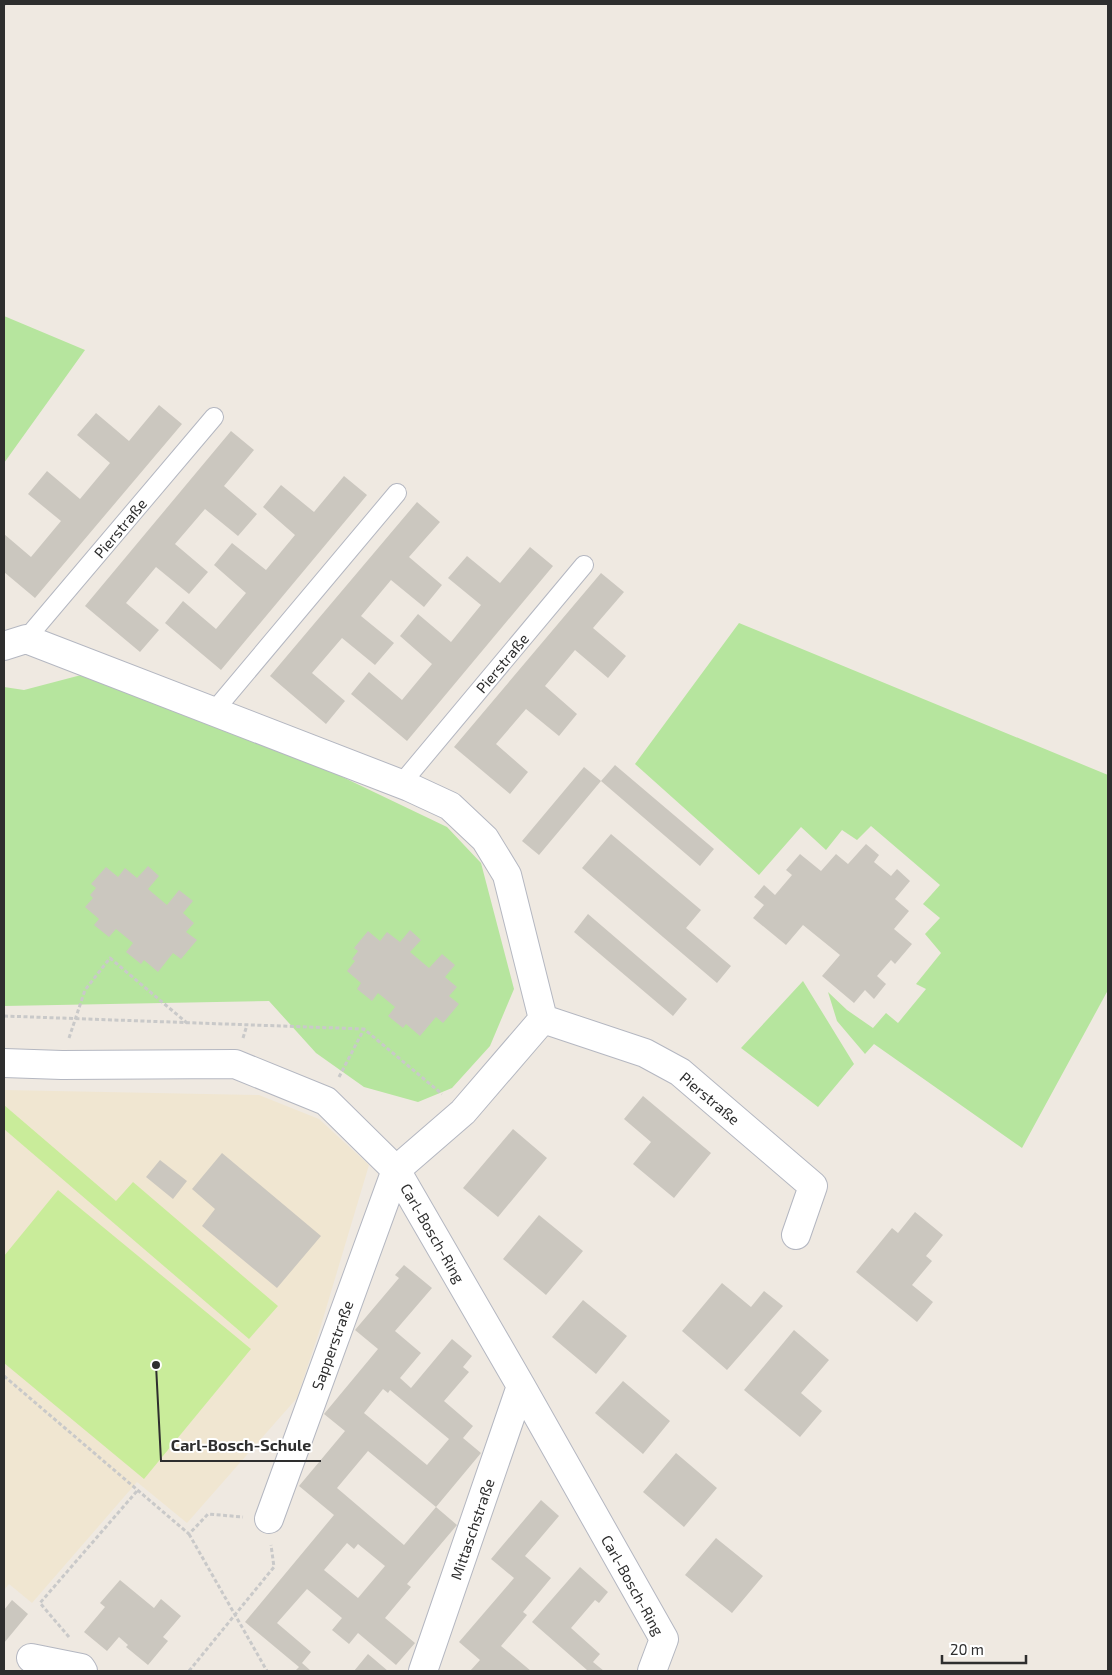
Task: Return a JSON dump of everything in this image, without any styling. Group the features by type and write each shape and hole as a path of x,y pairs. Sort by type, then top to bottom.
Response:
{"street":[{"name":"Pierstraße","path":"15,643 214,711 400,784 450,806 485,839 507,876 543,1020 646,1052 680,1072 813,1186 796,1234"},
{"path":"396,1170 464,1112 543,1020"},
{"name":"Carl-Bosch-Ring","path":"4,1064 235,1064 326,1101 396,1170 521,1386 664,1639 652,1671"},
{"name":"Sapperstraße","path":"269,1520 396,1170"},
{"name":"Mittaschstraße","path":"423,1671 521,1386"},
{"path":"30,1658 80,1670"}],"lane":[{"name":"Pierstraße","path":"15,643 214,418"},
{"path":"214,711 397,493"},
{"name":"Pierstraße","path":"400,784 584,565"}],"path":[{"path":"62,1065 74,1019 85,990 110,958 187,1022"},
{"path":"326,1101 364,1029"},
{"path":"4,1376 189,1534 267,1671"},
{"path":"80,1670 88,1659 40,1603 137,1491"},
{"path":"189,1534 208,1514 269,1520 274,1567 189,1671"}],"shaded area":[{"path":"4,1090 259,1095 319,1119 369,1165 319,1332 297,1398 187,1523 137,1482 32,1603 9,1584 4,1590"}],"green space":[{"path":"4,316 85,350 4,463"},
{"path":"739,623 1108,775 1108,990 1022,1148 874,1044 865,1054 837,1021 828,992 847,1010 873,1028 886,1013 898,1023 926,989 916,984 941,953 925,934 940,918 923,904 940,885 871,826 857,840 842,830 826,850 801,827 759,875 635,764"},
{"path":"85,674 183,715 330,771 447,827 481,863 514,989 490,1046 452,1088 418,1102 364,1087 316,1053 269,1001 4,1006 4,687 24,690"},
{"path":"803,981 854,1064 818,1107 741,1048"},
{"path":"4,1105 116,1201 133,1182 278,1306 249,1339 4,1129"},
{"path":"58,1190 251,1349 144,1479 4,1363 4,1256"}],"building":[{"path":"159,405 182,424 35,598 4,572 4,534 31,557 61,521 28,494 47,471 80,499 110,463 77,435 96,413 129,441"},
{"path":"231,431 254,450 224,486 257,514 238,536 205,509 175,544 208,572 189,594 156,567 126,603 159,630 140,652 85,606"},
{"path":"344,476 367,495 221,670 165,623 183,601 216,629 246,593 214,565 232,543 266,570 295,535 263,507 281,485 314,512"},
{"path":"417,502 440,522 409,557 442,585 424,607 391,580 361,616 394,643 375,665 342,638 312,673 345,701 326,724 270,676"},
{"path":"530,547 553,566 407,741 351,694 369,672 402,700 432,664 400,636 418,614 451,642 481,605 448,578 467,556 500,583"},
{"path":"601,573 624,592 593,628 626,656 608,678 575,650 545,686 577,714 559,736 526,709 496,744 528,772 510,794 454,747"},
{"path":"615,765 714,849 700,866 601,781"},
{"path":"584,767 601,781 539,855 522,841"},
{"path":"611,834 701,910 686,928 731,966 717,983 582,868"},
{"path":"866,844 879,855 874,862 891,876 897,869 910,881 895,899 909,911 894,929 912,944 895,964 891,960 877,976 886,984 874,999 865,990 854,1003 822,976 840,955 803,925 786,945 753,918 764,905 754,897 764,885 775,895 792,875 786,870 800,854 821,871 836,854 848,864"},
{"path":"148,866 159,876 148,889 167,905 179,890 193,901 183,913 194,923 186,932 197,940 181,959 173,953 158,972 144,960 141,964 126,952 133,943 116,929 109,937 94,925 99,919 85,907 93,898 90,895 96,888 91,884 106,867 118,877 125,868 137,878"},
{"path":"588,914 687,999 673,1016 574,932"},
{"path":"410,930 421,940 410,952 429,968 442,954 455,965 445,977 457,987 449,996 459,1004 443,1023 436,1017 420,1036 406,1024 403,1028 388,1016 395,1007 378,993 372,1001 357,989 361,983 347,971 355,961 352,959 358,951 354,948 368,931 380,941 387,932 400,942"},
{"path":"643,1096 711,1153 674,1198 633,1164 651,1142 624,1119"},
{"path":"513,1129 547,1158 498,1217 463,1188"},
{"path":"222,1153 321,1236 277,1288 202,1226 215,1209 192,1189"},
{"path":"160,1160 187,1181 173,1199 146,1177"},
{"path":"915,1212 943,1235 926,1256 932,1261 912,1285 933,1302 917,1322 856,1272 892,1228 898,1233"},
{"path":"539,1215 583,1251 546,1295 503,1259"},
{"path":"404,1265 432,1288 395,1331 421,1353 400,1378 411,1388 452,1339 472,1356 463,1367 469,1372 444,1401 473,1426 463,1438 481,1453 436,1507 457,1525 407,1584 411,1587 385,1618 415,1643 396,1665 358,1633 349,1644 332,1630 342,1618 307,1589 277,1623 311,1652 302,1663 311,1671 295,1671 299,1667 245,1622 334,1515 299,1486 345,1431 324,1414 378,1349 355,1330 399,1278 395,1275","holes":["383,1389 388,1393 390,1390 449,1439 427,1465 364,1413","368,1451 436,1507 404,1545 337,1488","347,1543 354,1549 358,1544 385,1566 358,1598 324,1570"]},
{"path":"722,1283 751,1307 764,1291 783,1306 727,1370 682,1331"},
{"path":"583,1300 627,1336 596,1374 552,1337"},
{"path":"794,1330 829,1360 801,1393 822,1411 800,1437 744,1390"},
{"path":"623,1381 670,1421 643,1454 595,1413"},
{"path":"676,1453 717,1488 684,1527 643,1492"},
{"path":"541,1500 559,1516 525,1556 551,1578 523,1612 527,1615 501,1646 531,1671 470,1671 480,1660 459,1642 514,1578 491,1559"},
{"path":"716,1538 763,1576 732,1613 685,1575"},
{"path":"580,1567 608,1592 599,1603 595,1600 571,1628 600,1654 593,1662 604,1671 585,1671 587,1670 532,1622"},
{"path":"120,1580 154,1608 161,1599 181,1616 163,1637 168,1641 148,1665 126,1647 128,1645 119,1637 107,1651 84,1632 105,1607 100,1603"},
{"path":"12,1600 28,1614 4,1643 4,1610"},
{"path":"368,1654 388,1671 354,1671"}],"place":[{"name":"Carl-Bosch-Schule","path":"156,1365"}]}
